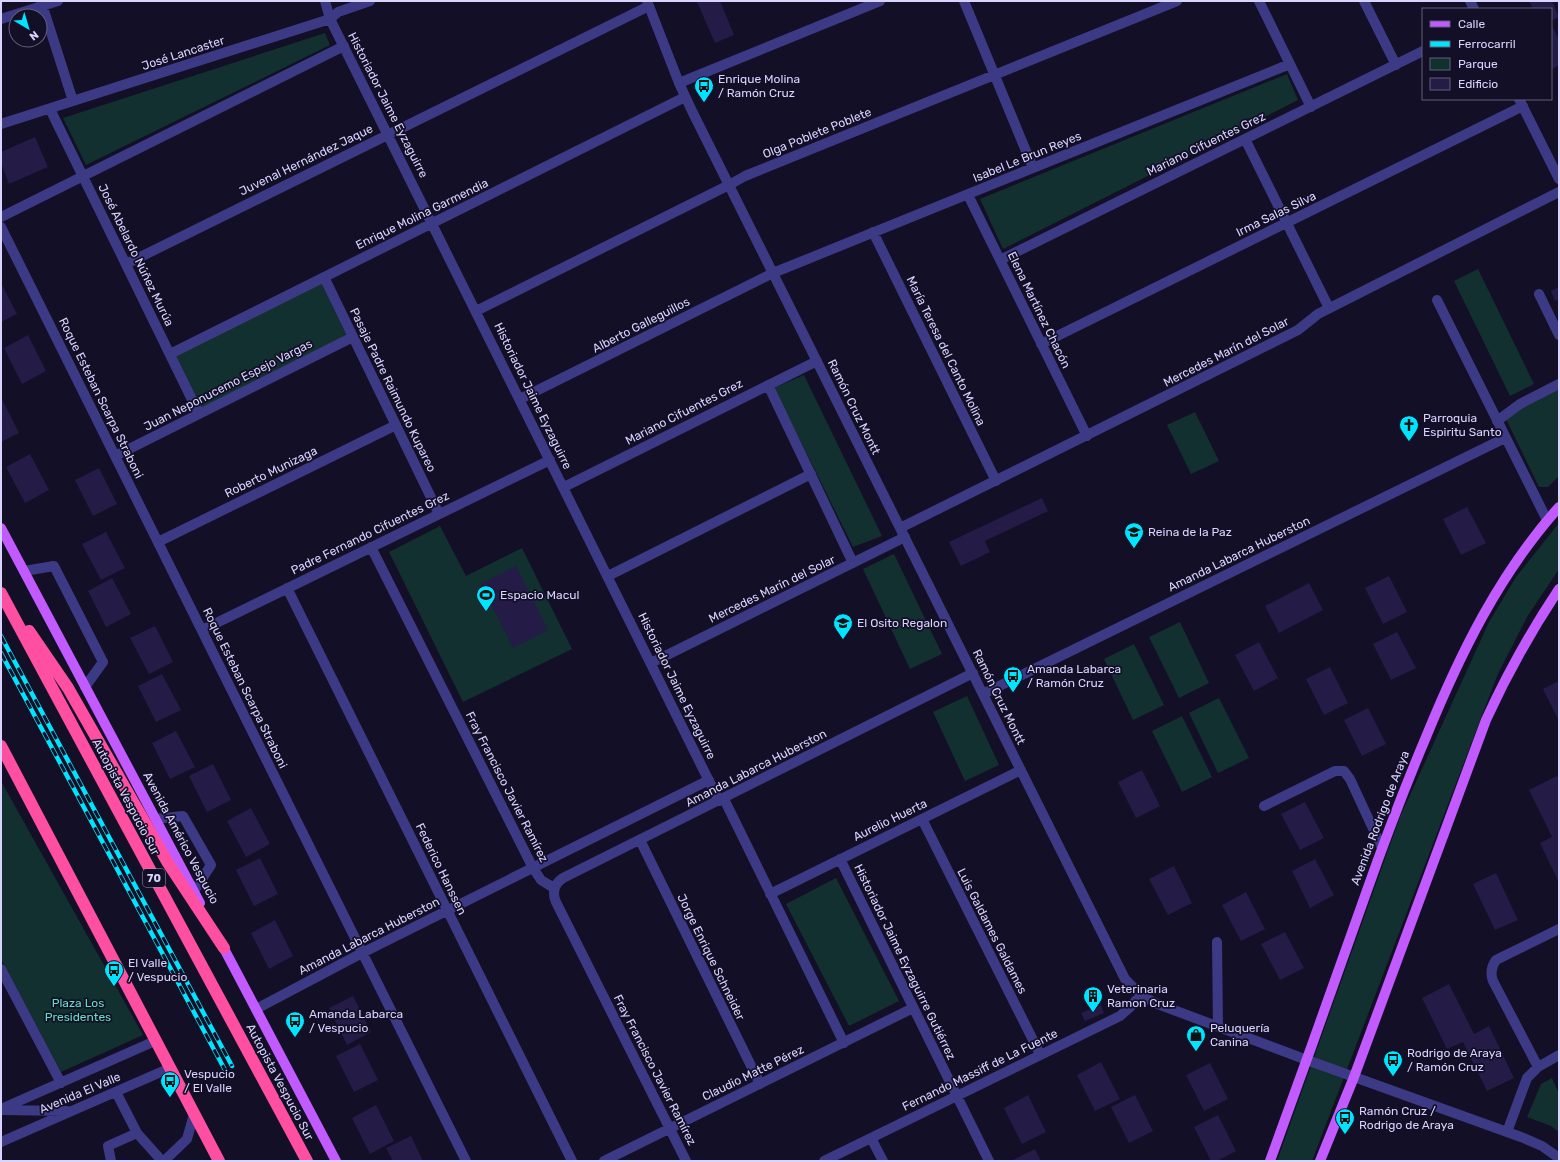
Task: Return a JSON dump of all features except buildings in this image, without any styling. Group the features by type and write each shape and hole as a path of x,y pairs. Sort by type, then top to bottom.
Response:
{"highway":[{"path":"1,594 68,688 176,876 224,948"},
{"name":"Autopista Vespucio Sur","path":"1,594 307,1161"},
{"path":"1,746 219,1161"}],"main road":[{"name":"Avenida Rodrigo de Araya","path":"1270,1161 1394,814 1459,660 1502,583 1528,545 1559,507"},
{"name":"Avenida Américo Vespucio","path":"1,528 336,1161"},
{"path":"1320,1161 1354,1077 1486,720 1515,660 1559,589"}],"street":[{"path":"1,19 41,3 58,1"},
{"name":"Historiador Jaime Eyzaguirre","path":"324,1 330,19 433,223 651,664 709,780 722,800 770,894 844,1042"},
{"name":"José Lancaster","path":"1,124 330,19 338,12 370,1"},
{"path":"679,83 880,1"},
{"path":"964,1 1033,168"},
{"name":"Olga Poblete Poblete","path":"476,311 745,176 1176,1"},
{"path":"1259,1 1311,107"},
{"path":"1364,1 1396,65"},
{"path":"41,3 73,101"},
{"name":"Ramón Cruz Montt","path":"648,4 685,97 1120,969 1132,987 1141,995 1155,1003 1306,1060 1507,1132 1542,1146 1559,1158"},
{"name":"Juvenal Hernández Jaque","path":"126,264 648,4"},
{"path":"1,217 82,175 344,46"},
{"name":"Mariano Cifuentes Grez","path":"1000,260 1422,52"},
{"name":"Isabel Le Brun Reyes","path":"773,273 1290,64"},
{"name":"Enrique Molina Garmendia","path":"170,354 685,97"},
{"path":"1521,103 1559,179"},
{"name":"Irma Salas Silva","path":"1041,344 1287,223 1521,103"},
{"name":"José Abelardo Núñez Murúa","path":"50,109 199,414"},
{"path":"1245,139 1329,308"},
{"name":"Mercedes Marín del Solar","path":"651,664 853,563 996,481 1298,330 1313,317 1329,308 1559,192"},
{"name":"Elena Martínez Chacón","path":"968,195 1087,436"},
{"name":"Roque Esteban Scarpa Straboni","path":"1,227 466,1161"},
{"name":"María Teresa del Canto Molina","path":"873,232 996,481"},
{"name":"Alberto Galleguillos","path":"520,399 773,273"},
{"name":"Pasaje Padre Raimundo Kupareo","path":"324,278 440,514"},
{"path":"1539,294 1559,335"},
{"path":"1437,300 1547,520"},
{"name":"Juan Neponucemo Espejo Vargas","path":"115,456 353,337"},
{"name":"Mariano Cifuentes Grez","path":"564,487 817,361"},
{"path":"1498,421 1520,404 1559,384"},
{"path":"768,385 853,563"},
{"name":"Roberto Munizaga","path":"158,542 396,425"},
{"name":"Amanda Labarca Huberston","path":"982,694 1506,438"},
{"name":"Padre Fernando Cifuentes Grez","path":"202,630 550,460"},
{"path":"608,576 811,474"},
{"name":"Fray Francisco Javier Ramírez","path":"371,547 533,868 541,880 554,888 556,902 686,1161"},
{"path":"24,571 54,566 103,662 85,687"},
{"name":"Federico Hanssen","path":"287,588 572,1161"},
{"name":"Amanda Labarca Huberston","path":"554,888 563,878 722,800 973,673"},
{"name":"Aurelio Huerta","path":"770,894 1021,770"},
{"path":"1264,806 1335,771 1344,771 1350,779 1382,848"},
{"name":"Amanda Labarca Huberston","path":"256,1009 447,910 709,780"},
{"path":"155,819 183,816 211,866 194,891"},
{"name":"Luis Galdames Galdames","path":"922,819 1040,1054"},
{"name":"Jorge Enrique Schneider","path":"640,840 760,1084"},
{"name":"Historiador Jaime Eyzaguirre Gutiérrez","path":"840,859 989,1161"},
{"path":"1538,1067 1493,981 1491,972 1493,964 1496,960 1559,928"},
{"path":"1217,942 1218,1026"},
{"path":"1,970 60,1082"},
{"name":"Fernando Massiff de La Fuente","path":"824,1161 1120,1016 1141,995"},
{"name":"Claudio Matte Pérez","path":"604,1161 913,1008"},
{"name":"Avenida El Valle","path":"1,1109 155,1041"},
{"path":"1507,1132 1523,1085 1527,1078 1538,1067 1559,1055"},
{"name":"Avenida El Valle","path":"1,1142 170,1068"},
{"path":"116,1092 137,1133 163,1161 187,1139 194,1114"},
{"path":"1,1109 72,1111"},
{"path":"111,1161 108,1146 137,1133"},
{"path":"871,1138 883,1161"}],"green space":[{"path":"325,33 330,45 86,165 63,118"},
{"path":"1287,74 1298,100 1003,249 980,199"},
{"path":"1478,269 1534,384 1510,396 1454,281"},
{"path":"321,282 347,336 201,408 176,356"},
{"path":"804,375 882,536 853,547 774,388"},
{"path":"1559,384 1559,476 1548,487 1539,487 1502,411"},
{"path":"1195,412 1219,461 1191,474 1167,425"},
{"path":"1559,523 1559,569 1527,617 1497,676 1312,1161 1277,1161 1400,817 1489,622 1516,577"},
{"name":"Espacio Macul","path":"440,526 466,576 522,548 572,649 463,702 389,552"},
{"path":"894,554 942,654 910,669 863,569"},
{"path":"1180,622 1209,683 1179,698 1149,637"},
{"path":"1134,644 1164,705 1133,720 1104,659"},
{"path":"967,696 999,765 965,781 933,712"},
{"path":"1219,698 1249,758 1218,773 1189,713"},
{"path":"1182,716 1212,777 1182,792 1152,731"},
{"name":"Plaza Los Presidentes","path":"1,781 143,1035 61,1072 1,959"},
{"path":"836,878 899,1001 849,1026 786,904"},
{"path":"1552,1078 1559,1094 1559,1132 1551,1126 1527,1117 1541,1084"}],"railway":[{"path":"1,636 232,1066"},
{"path":"1,653 225,1070"}],"place":[{"name":"Enrique Molina / Ramón Cruz","path":"704,103"},
{"name":"Parroquia Espiritu Santo","path":"1409,442"},
{"name":"Reina de la Paz","path":"1134,549"},
{"name":"Espacio Macul","path":"486,612"},
{"name":"El Osito Regalon","path":"843,640"},
{"name":"Amanda Labarca / Ramón Cruz","path":"1013,693"},
{"name":"El Valle / Vespucio","path":"114,987"},
{"name":"Veterinaria Ramon Cruz","path":"1093,1013"},
{"name":"Amanda Labarca / Vespucio","path":"295,1038"},
{"name":"Peluquería Canina","path":"1196,1052"},
{"name":"Rodrigo de Araya / Ramón Cruz","path":"1393,1077"},
{"name":"Vespucio / El Valle","path":"170,1098"},
{"name":"Ramón Cruz / Rodrigo de Araya","path":"1345,1135"}]}
